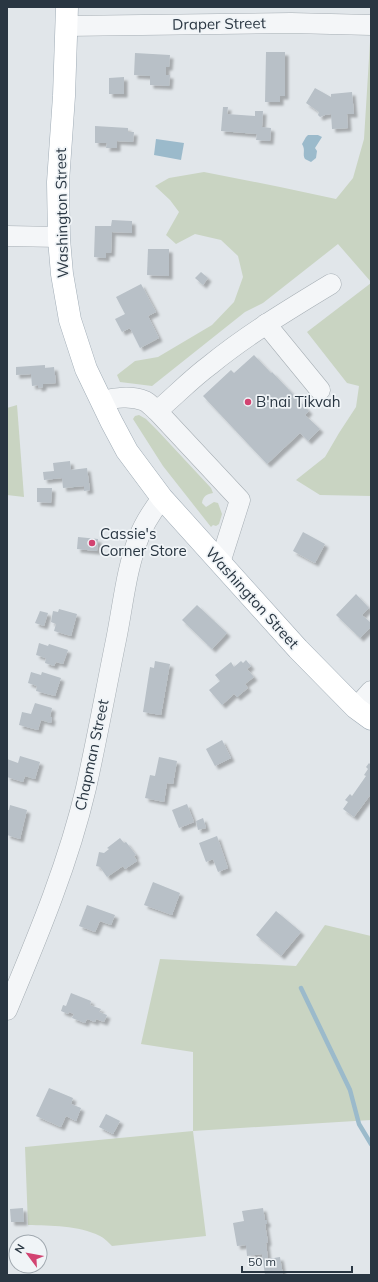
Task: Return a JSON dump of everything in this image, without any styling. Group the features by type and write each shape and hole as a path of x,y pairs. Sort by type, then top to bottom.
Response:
{"main road":[{"name":"Washington Street","path":"67,17 58,182 59,237 62,274 70,320 86,369 127,451 162,498 298,649 364,713"}],"street":[{"name":"Draper Street","path":"67,17 371,25"},
{"path":"7,236 59,237"},
{"path":"157,411 209,365 266,324 331,284"},
{"path":"266,324 320,390"},
{"path":"101,401 130,398 145,402 157,411 240,500 220,563"},
{"name":"Chapman Street","path":"7,1010 50,904 72,839 86,790 129,572 139,536 162,498"},
{"path":"364,713 371,691"}],"green space":[{"path":"370,42 371,282 338,244 263,303 245,312 152,386 120,382 117,375 135,361 158,357 212,325 234,302 243,277 238,256 221,240 195,234 176,244 166,235 179,212 170,200 155,186 169,178 204,172 336,199 353,178 364,139"},
{"path":"371,283 371,496 320,495 296,480 325,457 356,407 359,386 347,383 307,332"},
{"path":"17,405 24,497 7,495 7,408"},
{"path":"139,415 146,419 157,430 211,488 213,493 206,496 202,503 206,507 214,502 218,503 222,514 219,524 211,527 163,466 133,419 135,416"},
{"path":"325,925 371,936 371,1120 193,1131 193,1052 141,1044 160,959 296,966"},
{"path":"193,1131 206,1236 112,1246 100,1236 92,1232 74,1228 28,1225 25,1147"}],"water":[{"path":"308,135 318,135 322,137 315,148 317,151 316,158 311,162 305,159 302,144"},
{"path":"156,139 184,143 181,160 154,155"}],"building":[{"path":"266,52 285,52 285,96 280,96 280,102 265,102"},
{"path":"135,53 170,55 169,67 166,67 166,75 170,75 169,86 150,85 150,76 134,75"},
{"path":"124,77 124,94 109,94 109,78"},
{"path":"315,88 331,97 331,94 352,92 354,114 347,114 348,128 332,129 331,114 320,117 318,115 319,112 306,103"},
{"path":"223,107 228,107 227,114 255,116 255,111 263,111 262,127 271,128 270,141 256,140 257,134 221,131"},
{"path":"95,126 128,128 128,132 134,132 133,142 117,141 117,148 106,148 107,143 95,143"},
{"path":"112,220 132,221 132,233 112,232 111,253 106,253 106,258 94,257 95,226 111,226"},
{"path":"148,249 169,249 169,276 147,275"},
{"path":"201,272 208,278 203,285 195,278"},
{"path":"141,284 156,312 148,316 159,338 140,348 130,328 122,332 115,319 125,314 116,297"},
{"path":"254,355 309,411 305,415 320,429 308,441 300,433 267,464 203,396 231,370 234,373"},
{"path":"45,365 45,368 54,367 56,383 43,384 43,387 38,388 38,385 32,386 31,374 16,375 16,367"},
{"path":"70,461 71,470 87,468 90,490 84,491 84,486 63,488 62,478 44,480 43,472 54,471 53,463"},
{"path":"37,488 52,488 51,503 37,502"},
{"path":"303,532 325,544 315,563 293,551"},
{"path":"78,537 98,539 97,551 77,549"},
{"path":"356,594 369,608 362,615 371,623 371,627 360,638 336,615"},
{"path":"197,605 227,633 212,649 182,620"},
{"path":"59,609 77,614 71,636 54,631 56,624 51,622 53,611 58,612"},
{"path":"40,611 48,613 44,626 35,623"},
{"path":"39,643 48,646 49,644 68,650 63,664 56,662 54,666 45,663 46,658 36,655"},
{"path":"246,660 251,666 247,669 254,677 245,684 248,688 237,697 234,694 222,705 209,690 220,681 215,675 231,662 234,667 241,661 243,663"},
{"path":"155,661 170,664 161,715 143,712 150,667 154,668"},
{"path":"31,672 41,675 42,672 61,678 55,696 36,691 37,686 28,683"},
{"path":"35,703 52,708 50,717 52,717 51,723 41,720 38,730 19,725 22,712 31,714"},
{"path":"222,740 231,758 215,766 206,749"},
{"path":"20,756 40,762 35,779 25,776 23,782 7,777 7,759 18,763"},
{"path":"159,757 177,761 173,784 167,783 164,802 145,798 150,775 155,776"},
{"path":"369,763 371,765 371,794 354,817 343,809 348,802 345,800 350,794 352,796 366,776 364,775 368,769 366,767"},
{"path":"187,804 194,822 179,828 172,810"},
{"path":"10,805 27,810 20,839 7,835 7,810 9,810"},
{"path":"203,818 206,828 198,830 196,821"},
{"path":"217,836 228,868 218,872 213,859 206,862 199,843"},
{"path":"120,838 124,843 126,842 136,855 134,856 137,861 125,869 123,866 107,877 100,867 96,866 99,852 104,853 109,849 107,848"},
{"path":"153,882 180,893 172,915 144,905"},
{"path":"87,905 115,915 111,925 100,921 95,932 79,926"},
{"path":"276,911 301,932 281,956 256,935"},
{"path":"71,993 91,1001 90,1005 101,1009 99,1012 107,1015 104,1022 96,1019 95,1022 87,1019 85,1023 72,1018 74,1014 69,1012 68,1014 61,1011 63,1005 66,1006"},
{"path":"49,1088 73,1098 71,1104 81,1108 76,1121 66,1116 61,1127 36,1116"},
{"path":"106,1114 120,1121 113,1134 99,1127"},
{"path":"23,1208 24,1222 11,1222 10,1209"},
{"path":"263,1208 265,1220 267,1220 267,1224 265,1224 268,1242 266,1243 268,1259 280,1257 283,1275 265,1275 262,1254 247,1256 246,1245 237,1246 233,1223 244,1221 242,1211"}],"waterway":[{"path":"301,988 350,1090 359,1124 371,1144"}],"place":[{"name":"B'nai Tikvah","path":"248,402"},
{"name":"Cassie's Corner Store","path":"92,543"}]}
